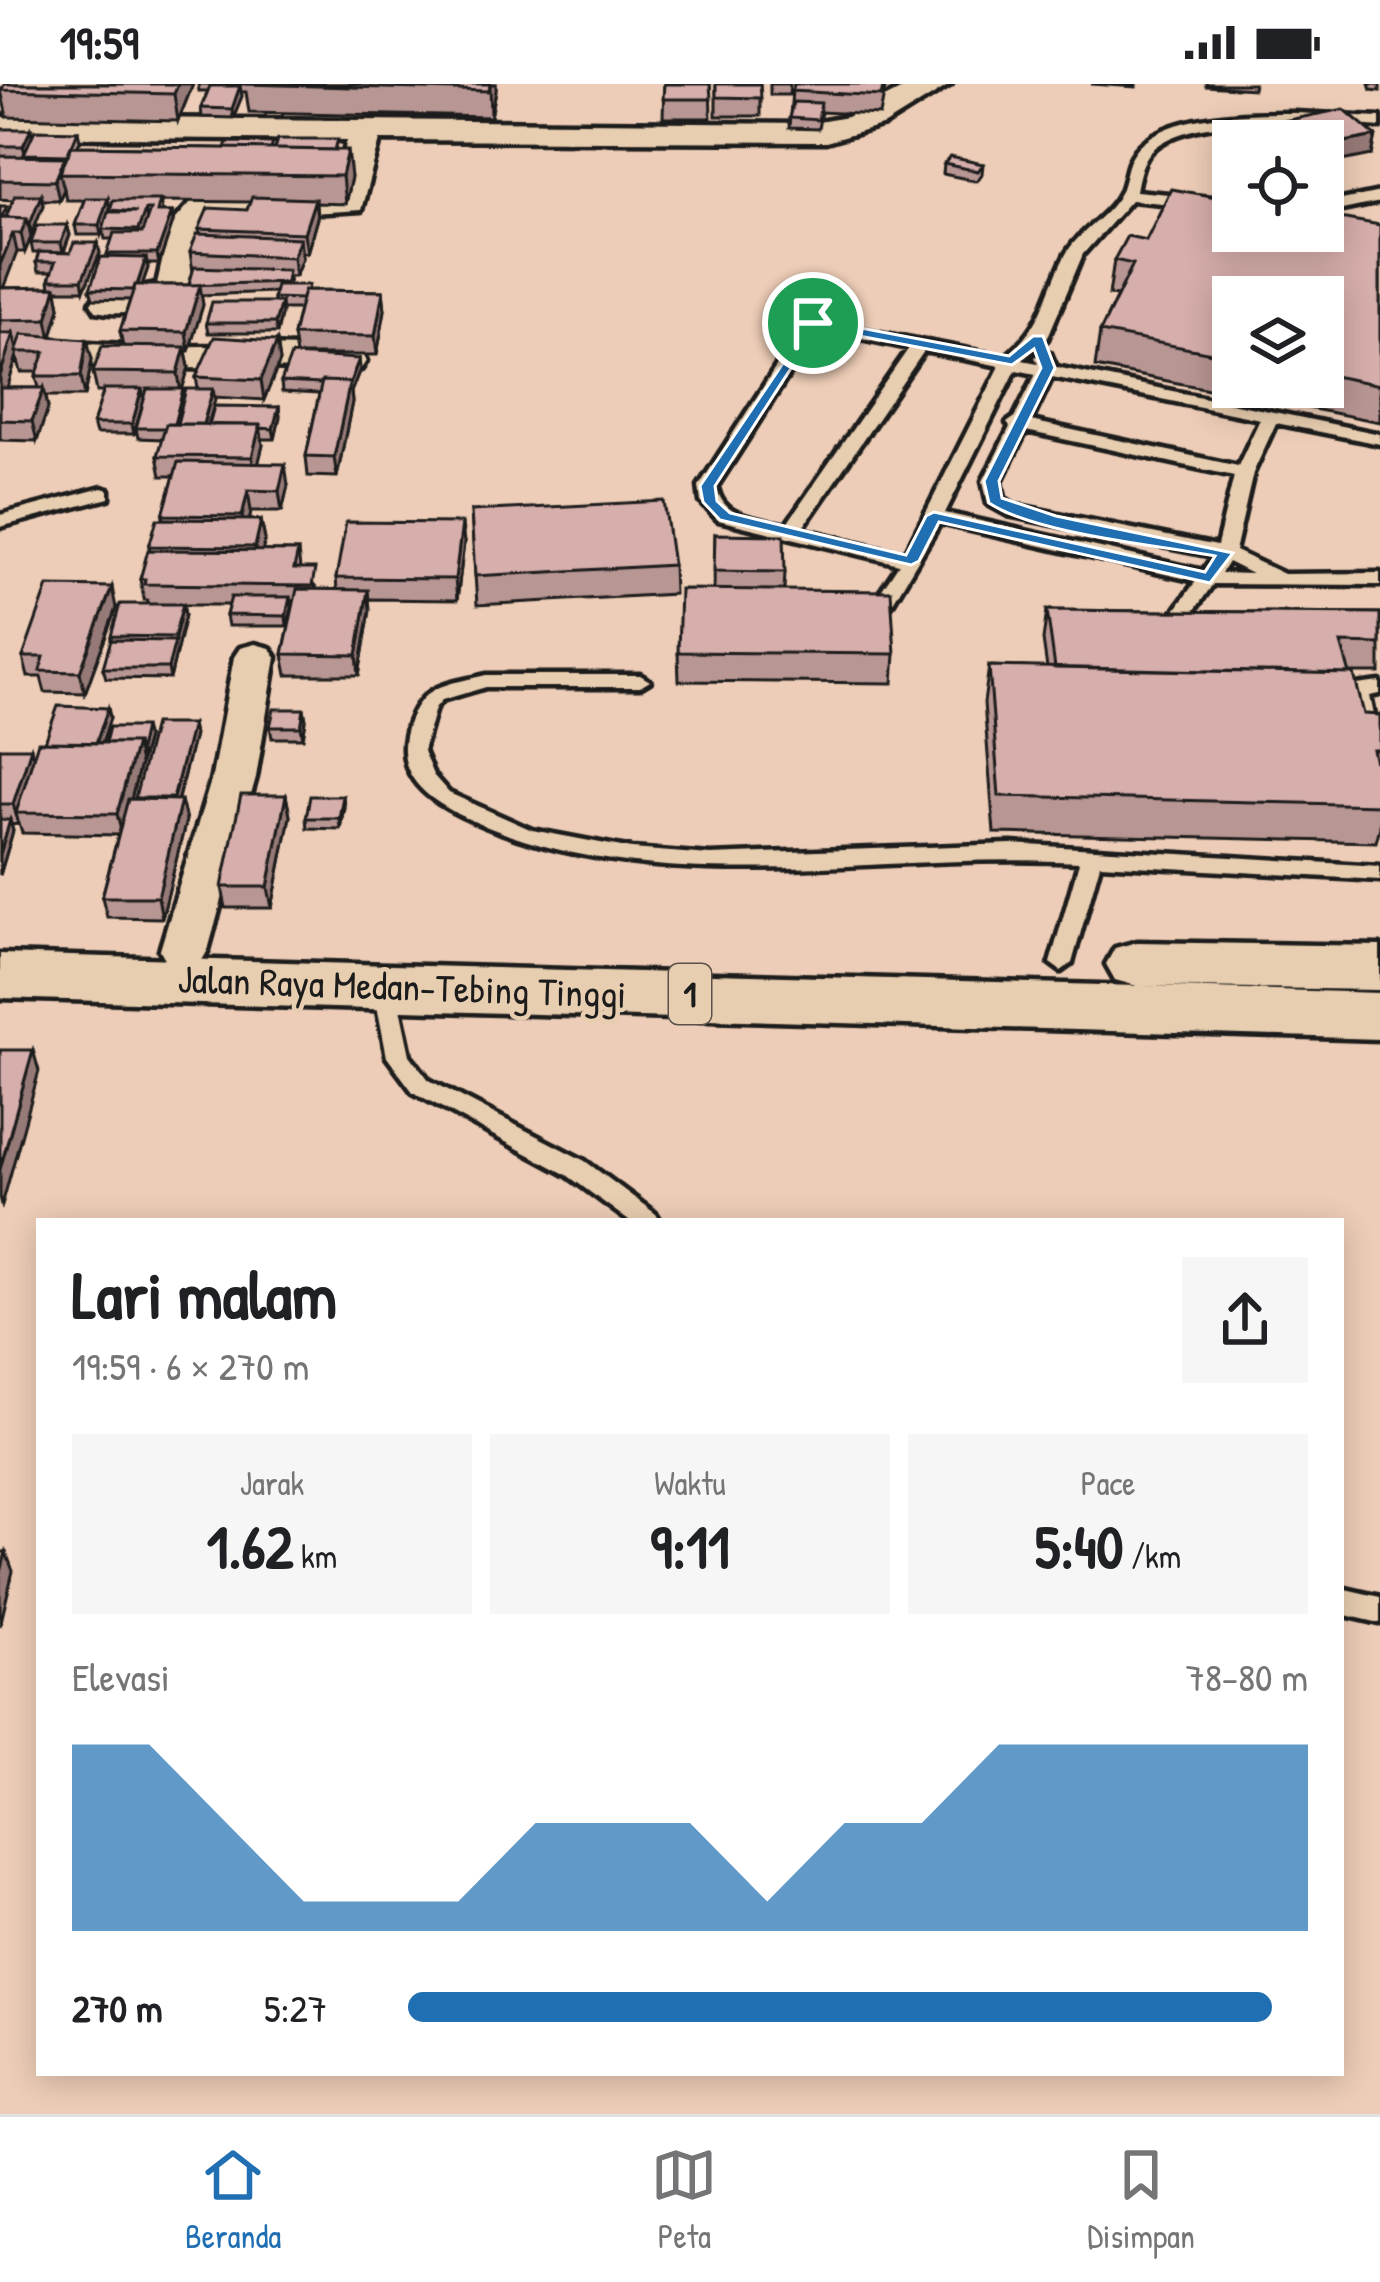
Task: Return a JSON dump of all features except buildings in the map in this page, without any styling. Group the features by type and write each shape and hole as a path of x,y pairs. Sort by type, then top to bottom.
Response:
{"highway":[{"name":"Jalan Raya Medan-Tebing Tinggi","path":"0,946 1380,968"},
{"name":"Jalan Raya Medan-Tebing Tinggi","path":"0,976 1380,1016"}],"street":[{"path":"0,127 837,133 870,123 935,84"},
{"path":"110,303 139,302 172,291 180,275 181,242 188,219 203,209 349,203 366,130"},
{"path":"0,350 80,350 148,357 264,354 348,361"},
{"path":"184,950 234,777 255,657"}],"lane":[{"path":"883,603 911,561 1012,360 1038,339 1076,252 1127,195 1134,166 1149,146 1183,129 1297,118 1380,122"},
{"path":"1127,195 1212,203"},
{"path":"1344,204 1380,197"},
{"path":"911,561 725,516 710,502 708,486 813,323 1012,360 1380,439"},
{"path":"1038,339 1048,368 1016,424 992,481 994,500 1008,508 1225,553 1281,580"},
{"path":"790,533 920,344"},
{"path":"1183,613 1225,553 1244,472 1270,416"},
{"path":"1016,424 1244,472"},
{"path":"0,521 102,494"},
{"path":"934,516 1210,578 1380,579"},
{"path":"640,681 487,681 435,695 425,706 413,751 423,777 441,798 527,836 632,856 710,862 1012,851 1380,873"},
{"path":"1371,751 1360,696 1364,690 1380,688"},
{"path":"1061,963 1091,857"},
{"path":"385,985 398,1057 421,1085 577,1168 642,1218"},
{"path":"1344,1602 1380,1610"}],"route":[{"path":"813,323 1012,360 1038,339 1048,368 1016,424 992,481 994,500 1055,521 1225,553 1210,578 934,516 911,561 725,516 710,502 708,486 813,323"}]}
